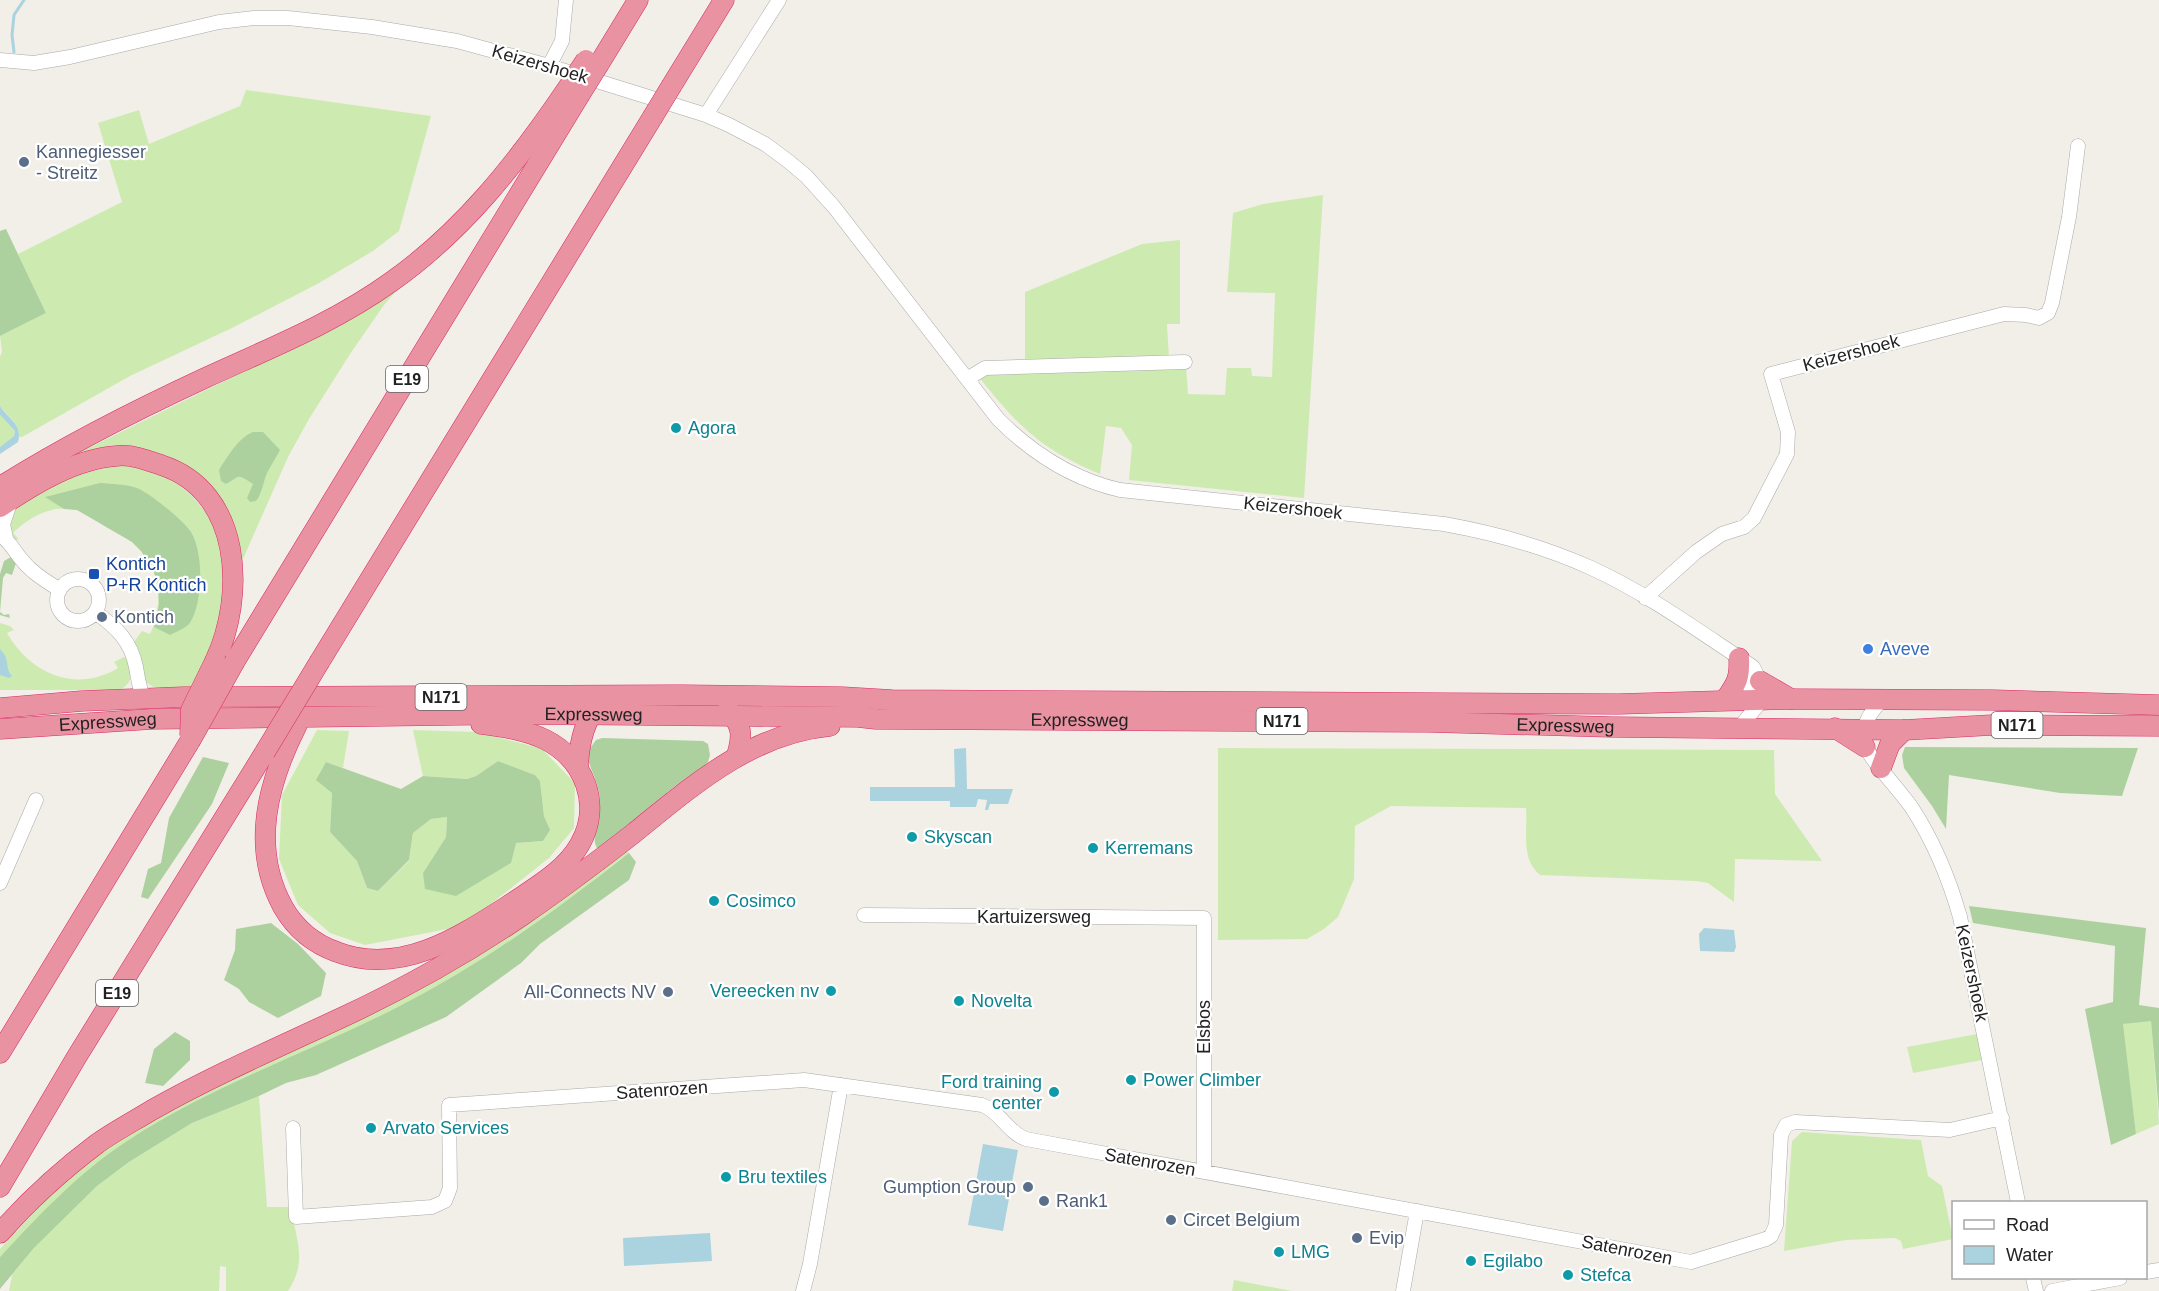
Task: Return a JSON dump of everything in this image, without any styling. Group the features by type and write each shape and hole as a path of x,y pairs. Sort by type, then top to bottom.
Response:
{"highway":[{"name":"E19","path":"0,1053 185,748 572,94 593,62 615,39 638,0"},
{"name":"E19","path":"0,1186 76,1058 274,752 295,702 724,0"},
{"path":"4,498 102,428 328,321 391,282 427,255 471,213 572,94"},
{"path":"4,498 87,460 119,455 144,459 171,468 195,483 210,500 227,536 233,557 234,579 231,611 215,661 191,710 185,748"},
{"path":"1725,700 1740,674 1739,658"},
{"path":"0,694 67,695 82,701"},
{"path":"712,695 734,716 739,725 742,737 737,756"},
{"name":"Expressweg","path":"0,708 82,701 144,699 712,695 892,700 1617,704 1757,697"},
{"path":"578,767 580,742 590,714 604,697"},
{"name":"N171","path":"1757,697 1791,699 1904,730 1992,725 2159,726"},
{"path":"144,699 152,719"},
{"name":"N171","path":"1870,720 1993,700 2159,705"},
{"name":"Expressweg","path":"0,729 152,719 590,714 876,719 1429,722 1765,728 1835,728 1870,720"},
{"path":"274,752 265,822 265,849 269,873 276,893 295,924 315,942 346,956 365,960 384,960 427,951 460,936 537,886 563,866 580,843 589,820 589,795 578,767 567,755 546,740 516,729 406,716"},
{"path":"0,1233 26,1203 99,1142 186,1091 345,1016 450,961 523,916 592,866 698,781 737,756 806,730 857,724 876,719"},
{"path":"1879,766 1890,744 1904,730"}],"street":[{"path":"549,66 562,41 566,0"},
{"path":"706,115 779,0"},
{"name":"Keizershoek","path":"0,60 34,63 70,57 219,22 254,18 288,18 372,27 457,41 549,66 706,115 749,134 806,176 834,207 998,419 1013,434 1071,474 1120,490 1444,524 1525,543 1563,556 1618,582 1753,667 1757,697"},
{"name":"Keizershoek","path":"1645,598 1696,552 1722,534 1744,527 1754,518 1787,454 1788,432 1771,374 2004,314 2039,318 2048,313 2069,217 2078,146"},
{"path":"967,379 985,368 1185,362"},
{"path":"4,498 3,537 23,562 42,579 60,590"},
{"path":"75,579 89,582 98,592 99,598 95,612 86,620 76,621 67,618 58,606 57,597 60,590 75,579"},
{"path":"95,612 126,639 133,656 139,689 144,699"},
{"path":"1739,658 1757,697 1765,728"},
{"path":"1740,727 1757,697"},
{"path":"1870,720 1879,766"},
{"name":"Keizershoek","path":"1870,720 1879,766 1910,805 1928,834 1948,879 1960,917 2018,1201"},
{"path":"0,884 36,800"},
{"name":"Kartuizersweg","path":"864,915 1204,918"},
{"name":"Elsbos","path":"1204,918 1204,1172"},
{"name":"Satenrozen","path":"293,1128 296,1217 432,1207 442,1204 450,1188 449,1105 804,1080 982,1105 993,1111 1015,1134 1023,1138 1686,1262 1697,1261 1771,1236 1776,1225 1781,1135 1786,1125 1795,1122 1950,1130 2002,1118"},
{"path":"803,1291 810,1264 841,1085"},
{"path":"1403,1291 1418,1211"},
{"path":"2052,1291 2115,1279"}],"green space":[{"path":"246,90 431,116 399,231 373,251 319,283 234,327 130,376 19,437 15,424 0,406 2,351 0,336 46,313 18,254 122,202 98,123 139,110 149,144 240,106"},
{"path":"1323,195 1304,498 1129,480 1132,445 1121,428 1106,426 1100,474 1061,455 1032,434 1005,409 978,376 1004,370 1186,365 1188,394 1225,395 1227,368 1251,368 1252,376 1272,377 1275,293 1227,292 1233,213 1263,204"},
{"path":"6,229 46,313 0,336 0,231"},
{"path":"1180,240 1180,324 1167,324 1169,358 1025,363 1025,292 1142,244"},
{"path":"399,288 384,305 350,354 309,419 288,457 243,559 241,559 229,516 189,469 159,454 56,464 287,350"},
{"path":"0,415 15,431 14,436 0,447"},
{"path":"253,432 263,432 280,450 267,473 258,498 250,502 247,498 253,484 239,477 226,484 221,481 219,470 238,443"},
{"path":"126,465 165,476 181,486 206,513 215,529 221,548 225,581 219,625 209,654 192,687 155,687 144,679 133,643 142,631 150,634 155,622 157,585 149,561 132,542 84,513 67,509 50,510 26,522 13,533 19,539 14,540 9,536 11,511 52,486 78,475"},
{"path":"100,483 129,486 143,491 174,514 191,532 200,565 199,591 190,623 181,630 170,635 154,627 159,604 158,585 154,572 141,551 132,542 77,510 64,509 45,497"},
{"path":"11,557 16,563 12,575 6,573 3,578 0,612 0,574 4,561"},
{"path":"0,623 14,630 7,633 28,659 41,669 70,679 86,679 102,676 118,668 114,662 124,657 130,660 129,682 119,690 0,690"},
{"path":"317,730 349,731 343,768 326,762 332,793 330,832 357,861 367,888 378,891 409,861 413,833 431,819 447,817 446,837 423,873 516,843 543,841 549,830 544,816 540,781 535,775 498,761 476,776 467,779 423,776 413,730 476,732 541,748 575,783 574,828 549,858 463,926 365,945 330,933 298,905 279,859 282,795"},
{"path":"602,738 703,741 708,744 710,755 703,767 675,786 600,848 597,848 595,838 600,798 586,754 596,740"},
{"path":"1905,747 2138,748 2122,796 2060,793 1949,775 1946,829 1904,768 1902,755"},
{"path":"1218,748 1774,750 1775,794 1822,861 1735,859 1734,902 1708,883 1695,881 1540,875 1527,853 1526,808 1391,806 1355,826 1354,879 1338,917 1324,929 1307,939 1218,940"},
{"path":"203,757 229,763 212,804 148,899 141,897 148,869 161,863 169,818"},
{"path":"498,761 535,775 540,781 544,816 550,830 543,841 516,843 511,863 456,896 425,889 423,873 446,837 447,817 431,819 413,833 409,860 378,891 367,888 357,861 330,832 332,793 316,780 326,762 401,789 423,776 467,779 476,776"},
{"path":"626,850 629,853 548,914 493,952 436,986 372,1020 230,1084 160,1120 127,1141 76,1180 0,1257 0,1249 52,1194 84,1166 150,1119 242,1072"},
{"path":"629,853 636,862 629,880 540,944 521,963 446,1017 316,1075 286,1083 192,1123 129,1162 97,1186 34,1248 0,1289 0,1257 60,1195 109,1153 160,1120 230,1084 372,1020 436,986 521,933"},
{"path":"1969,906 2146,928 2139,1005 2159,1008 2159,1114 2151,1021 2123,1024 2136,1134 2111,1145 2085,1009 2113,1002 2115,946 1973,923"},
{"path":"271,923 298,944 326,973 321,996 278,1018 249,1002 239,989 224,980 235,950 236,929"},
{"path":"2151,1020 2159,1124 2136,1134 2122,1024"},
{"path":"175,1032 190,1041 190,1060 163,1086 145,1083 154,1049"},
{"path":"1977,1034 1982,1060 1913,1073 1907,1047"},
{"path":"259,1096 267,1207 291,1207 298,1240 298,1270 288,1291 226,1291 226,1267 220,1266 219,1291 9,1291 12,1275 34,1248 97,1186 129,1162 192,1123"},
{"path":"1802,1132 1921,1140 1928,1176 1942,1186 1952,1239 1903,1249 1901,1241 1895,1238 1846,1240 1784,1251 1792,1141"},
{"path":"1234,1280 1292,1291 1232,1291"}],"water":[{"path":"0,406 17,426 19,436 18,442 0,454 0,447 14,436 15,431 0,415"},
{"path":"0,649 12,676 9,678 0,675"},
{"path":"966,748 967,789 1013,789 1008,804 990,804 988,810 985,810 987,800 978,799 976,807 950,807 950,801 870,801 870,787 955,787 954,749"},
{"path":"1704,928 1734,930 1736,947 1734,952 1700,951 1699,934"},
{"path":"983,1144 1018,1150 1003,1231 968,1225"},
{"path":"710,1233 712,1261 624,1266 623,1238"}],"waterway":[{"path":"14,52 12,35 14,15 24,0"}],"place":[{"name":"Kannegiesser - Streitz","path":"24,162"},
{"name":"Agora","path":"676,428"},
{"name":"Kontich P+R Kontich","path":"94,574"},
{"name":"Kontich","path":"102,617"},
{"name":"Aveve","path":"1868,649"},
{"name":"Skyscan","path":"912,837"},
{"name":"Kerremans","path":"1093,848"},
{"name":"Cosimco","path":"714,901"},
{"name":"Vereecken nv","path":"831,991"},
{"name":"All-Connects NV","path":"668,992"},
{"name":"Novelta","path":"959,1001"},
{"name":"Power Climber","path":"1131,1080"},
{"name":"Ford training center","path":"1054,1092"},
{"name":"Arvato Services","path":"371,1128"},
{"name":"Bru textiles","path":"726,1177"},
{"name":"Gumption Group","path":"1028,1187"},
{"name":"Rank1","path":"1044,1201"},
{"name":"Circet Belgium","path":"1171,1220"},
{"name":"Evip","path":"1357,1238"},
{"name":"LMG","path":"1279,1252"},
{"name":"Egilabo","path":"1471,1261"},
{"name":"Stefca","path":"1568,1275"}]}
